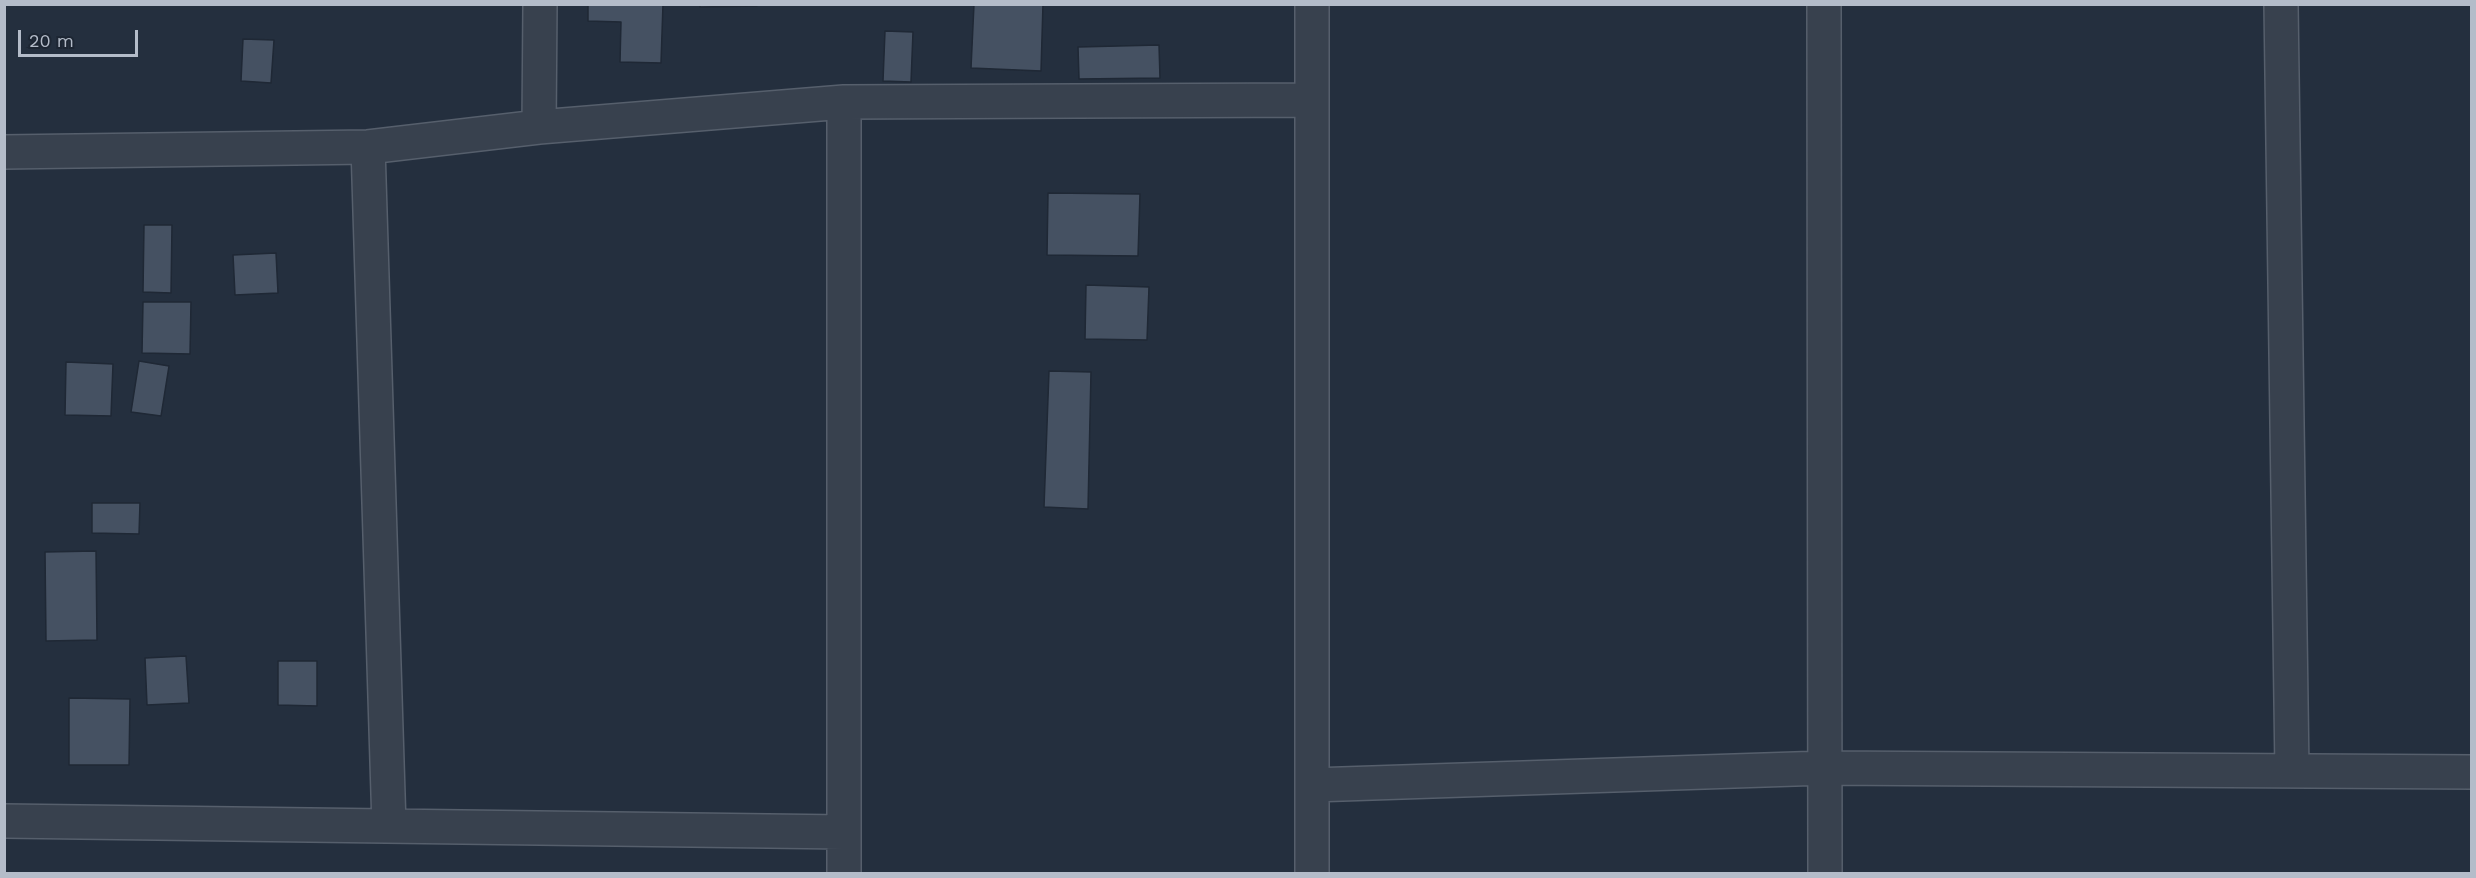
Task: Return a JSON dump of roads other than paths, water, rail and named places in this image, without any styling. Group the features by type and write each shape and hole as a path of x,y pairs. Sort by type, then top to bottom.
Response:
{"street":[{"path":"539,127 540,4"},
{"path":"1312,4 1312,873"},
{"path":"1824,4 1825,873"},
{"path":"2281,4 2292,771"},
{"path":"4,152 368,147 539,127 844,102 1312,100"},
{"path":"844,102 844,873"},
{"path":"368,147 389,826"},
{"path":"1312,785 1825,768 2472,772"},
{"path":"4,820 844,832"}]}
